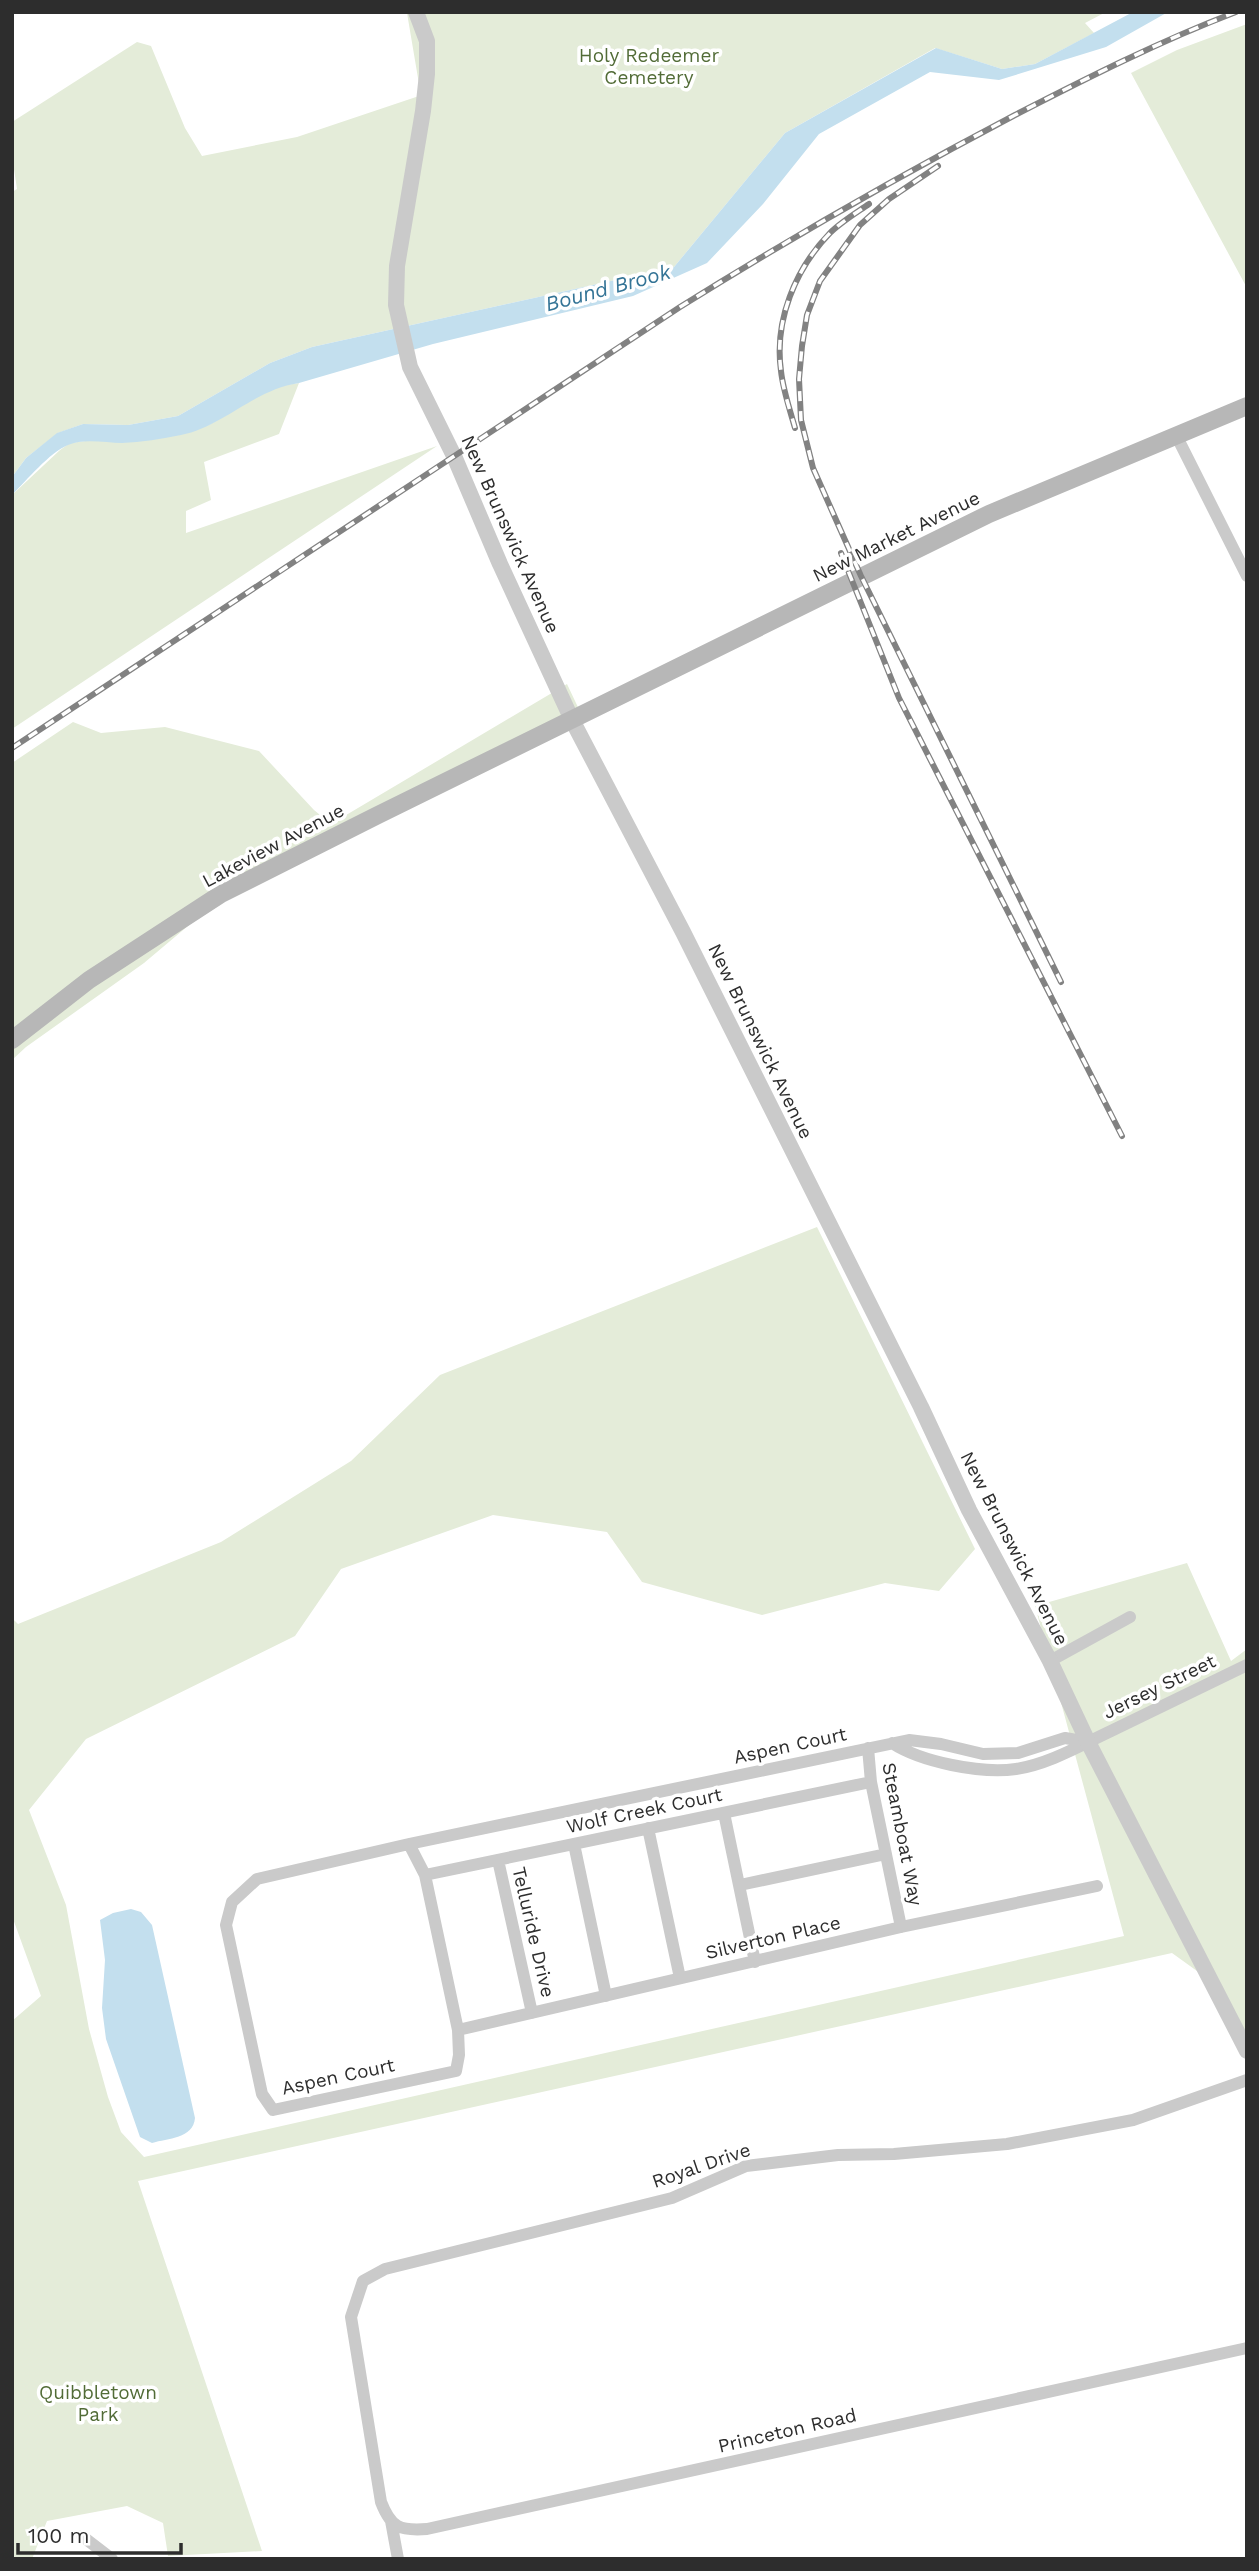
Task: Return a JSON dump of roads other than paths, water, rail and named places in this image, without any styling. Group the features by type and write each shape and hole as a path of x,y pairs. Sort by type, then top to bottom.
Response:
{"main road":[{"name":"New Market Avenue","path":"572,720 989,514 1247,406"},
{"name":"Lakeview Avenue","path":"12,1040 89,980 221,894 572,720"}],"street":[{"name":"New Brunswick Avenue","path":"416,12 426,41 427,74 397,267 396,305 410,367 454,456 572,720 705,976 921,1407 969,1510 1050,1661 1088,1742 1247,2051"},
{"path":"1176,435 1242,555 1247,576"},
{"path":"1050,1661 1130,1617"},
{"name":"Jersey Street","path":"1088,1742 1247,1665"},
{"name":"Aspen Court","path":"409,1844 425,1875 458,2030 459,2055 456,2071 273,2110 262,2094 226,1925 232,1902 257,1879 409,1844 909,1740 983,1754 1018,1753 1065,1738 1088,1742"},
{"name":"Steamboat Way","path":"868,1748 871,1782 901,1927"},
{"name":"Wolf Creek Court","path":"425,1875 871,1782"},
{"path":"724,1813 755,1962"},
{"path":"648,1828 680,1978"},
{"path":"574,1844 606,1996"},
{"path":"740,1885 886,1854"},
{"name":"Telluride Drive","path":"498,1860 532,2013"},
{"name":"Silverton Place","path":"458,2030 901,1927 1097,1886"},
{"name":"Royal Drive","path":"391,2520 381,2502 351,2317 363,2281 385,2269 672,2198 747,2166 800,2158 1007,2144 1133,2120 1247,2081"},
{"name":"Princeton Road","path":"391,2520 397,2526 409,2530 427,2529 1247,2347"},
{"path":"391,2520 398,2559"},
{"path":"82,2536 113,2559"}],"water":[{"name":"Bound Brook","path":"1133,12 1168,12 1106,47 999,80 930,72 819,134 763,204 707,263 633,296 433,344 282,387 211,424 181,435 129,443 74,443 53,454 12,495 12,477 26,458 57,433 83,424 128,425 178,416 270,363 312,347 674,267 785,133 936,48 1002,69 1035,64"},
{"path":"131,1909 141,1912 152,1925 195,2118 190,2130 185,2134 152,2143 140,2137 106,2039 102,2008 105,1960 100,1920 113,1913"}],"railway":[{"path":"12,748 680,307 762,257 1015,115 1152,48 1236,12"},
{"path":"938,166 889,199 860,225 820,281 807,315 802,346 799,379 801,420 813,468 861,576 1061,982"},
{"path":"795,428 781,371 784,315 797,279 818,247 839,225 869,204"},
{"path":"841,553 899,698 1122,1136"}],"park label":[{"name":"Holy Redeemer Cemetery","path":"649,66"},
{"name":"Quibbletown Park","path":"98,2403"}]}
